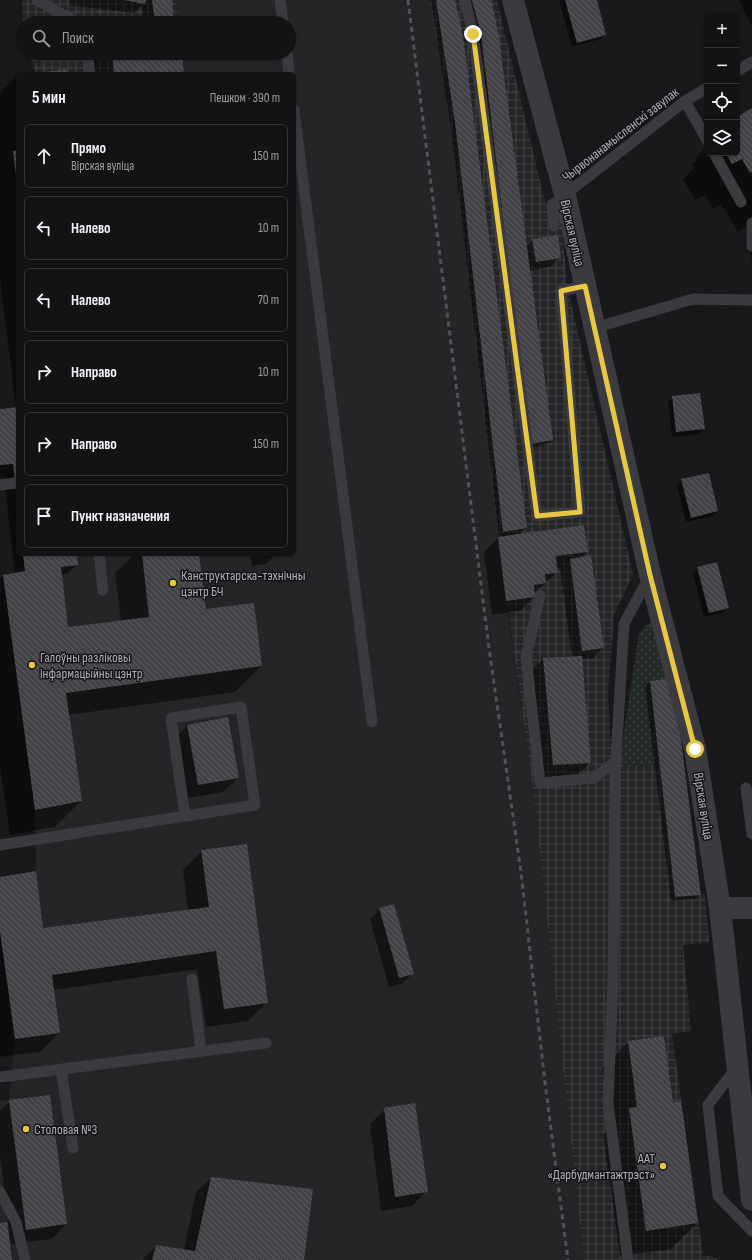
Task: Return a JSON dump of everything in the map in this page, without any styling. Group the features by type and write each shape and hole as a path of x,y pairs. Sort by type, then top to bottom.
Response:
{"street":[{"name":"Вірская вуліца","path":"513,0 559,200 585,286 650,575 695,749 720,908 752,1200"},
{"path":"720,908 752,908"}],"lane":[{"path":"37,0 66,16"},
{"path":"280,0 282,16"},
{"path":"465,0 473,34 537,516 580,512 561,291 585,286"},
{"path":"89,60 90,72"},
{"path":"288,60 290,72"},
{"path":"740,69 752,62"},
{"name":"Чырвонанамысленскі завулак","path":"559,200 685,101 704,90"},
{"path":"685,101 704,135"},
{"path":"296,126 372,722"},
{"path":"716,156 741,202"},
{"path":"554,226 559,200"},
{"path":"752,222 752,246"},
{"path":"594,328 693,299 752,300"},
{"path":"0,486 15,483"},
{"path":"98,556 103,590"},
{"path":"628,1260 608,1103 613,980 616,761 624,624 650,575"},
{"path":"540,595 526,657 540,783 594,778 616,761"},
{"path":"0,845 185,816 255,805 241,707 171,718 185,816"},
{"path":"746,788 752,834"},
{"path":"192,979 201,1051"},
{"path":"0,1077 266,1043"},
{"path":"738,1066 708,1105 718,1196 752,1231"},
{"path":"61,1069 73,1148"},
{"path":"0,1192 16,1222 25,1260"}],"shaded area":[{"path":"22,0 176,0 178,16 23,16"},
{"path":"176,0 429,0 448,100 506,601 534,796 584,1260 0,1260 0,1101 9,1100 15,1039 0,931 0,877 36,871 35,810 3,575 25,571 23,556 296,556 296,72 184,72 183,60 296,60 296,16 178,16"},
{"path":"429,0 497,0 546,206 559,203 568,290 633,574 614,615 608,691 612,764 620,767 660,764 675,897 705,894 709,942 683,945 691,1031 672,1034 703,1256 713,1256 718,1260 584,1260 534,796 498,537 448,100"},
{"path":"31,60 183,60 184,72 67,72 66,69 36,72"},
{"path":"651,622 658,626 673,678 650,681 660,764 620,767 639,633"}],"building":[{"path":"124,0 146,0 145,4"},
{"path":"152,0 172,0 173,16 154,16"},
{"path":"436,0 455,0 463,36 527,528 503,532 455,122"},
{"path":"472,0 491,0 498,31 553,440 530,444 481,34"},
{"path":"565,0 597,0 606,35 577,43"},
{"path":"113,60 183,60 184,72 114,72"},
{"path":"67,69 67,72 44,72"},
{"path":"752,108 752,172 750,173 742,159 732,164 728,156 740,156 740,115"},
{"path":"16,150 16,176 13,151"},
{"path":"558,235 561,258 536,262 532,239"},
{"path":"700,393 705,429 676,432 672,396"},
{"path":"16,407 16,491 13,464 0,465 0,409"},
{"path":"709,473 718,511 691,518 681,479"},
{"path":"584,525 588,552 556,556 558,573 545,574 546,583 534,585 535,597 506,601 498,537"},
{"path":"591,555 604,648 582,651 570,559"},
{"path":"23,556 77,556 78,565 61,567 68,627 149,617 142,556 199,556 206,609 254,603 262,666 66,693 82,801 35,810 3,575 25,571"},
{"path":"717,562 729,608 709,613 697,567"},
{"path":"582,656 591,763 553,765 543,658"},
{"path":"673,678 701,895 675,897 650,681"},
{"path":"228,717 239,778 198,785 187,725"},
{"path":"247,844 268,1003 224,1009 216,951 52,975 60,1033 15,1039 0,931 0,877 36,871 43,928 209,907 201,850"},
{"path":"394,904 414,974 399,978 379,908"},
{"name":"ААТ «Дарбудмантажтрэст»","path":"664,1036 673,1102 681,1101 698,1223 646,1231 629,1108 637,1107 628,1041"},
{"path":"50,1095 67,1224 26,1230 9,1100"},
{"path":"415,1103 428,1192 395,1197 384,1108"},
{"path":"211,1177 313,1189 304,1260 152,1260 156,1245 195,1251"},
{"path":"7,1222 12,1260 0,1260 0,1223"}],"railway":[{"path":"408,0 489,648 521,872 545,1083 568,1260"}],"place":[{"name":"Канструктарска-тэхнічны цэнтр БЧ","path":"173,583"},
{"name":"Галоўны разліковы інфармацыйны цэнтр","path":"32,665"},
{"name":"Столовая №3","path":"26,1129"},
{"name":"ААТ «Дарбудмантажтрэст»","path":"663,1166"}],"route":[{"path":"473,34 537,516 580,512 561,291 585,286 650,575 695,749"}]}
